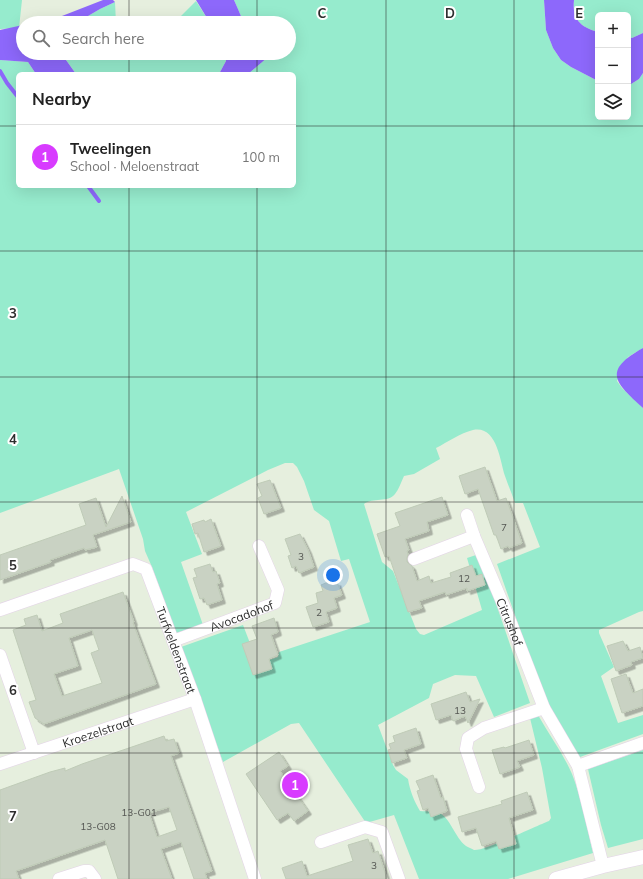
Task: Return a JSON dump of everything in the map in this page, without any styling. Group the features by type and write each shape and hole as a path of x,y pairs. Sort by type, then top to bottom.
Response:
{"street":[{"name":"Citrushof","path":"467,515 474,536 511,623 544,708 578,766 603,866"},
{"path":"414,558 474,536"},
{"name":"Avocadohof","path":"173,641 275,603 278,590 259,546"},
{"name":"Turfveldenstraat","path":"0,610 133,564 146,569 195,699 255,879"},
{"path":"1,662 34,754"},
{"name":"Kroezelstraat","path":"0,764 34,754 195,699"},
{"path":"479,787 466,749 468,738 484,728 544,708"},
{"path":"578,766 643,743"},
{"path":"321,842 365,827 382,832 399,879"},
{"path":"556,879 643,857"},
{"path":"59,879 84,871 89,871 95,879"}],"green space":[{"path":"0,0 22,0 20,16 16,16 16,28 0,29"},
{"path":"234,0 544,0 546,30 553,48 561,60 595,79 595,120 631,120 631,84 639,79 643,73 643,348 628,357 617,381 622,388 643,408 643,611 599,630 599,633 614,667 601,676 618,723 643,715 643,734 580,757 542,692 497,564 540,547 523,503 515,503 496,446 492,438 487,433 481,430 468,431 436,448 440,459 414,474 404,476 398,490 392,497 364,504 382,562 393,571 416,629 420,634 424,635 482,610 467,558 479,554 530,703 494,717 476,676 455,675 433,684 429,698 378,725 393,765 396,770 408,779 412,796 420,811 434,812 443,815 462,842 474,850 499,843 549,821 551,818 542,768 530,718 538,715 564,759 576,784 593,853 508,879 419,879 394,815 366,823 299,723 291,724 223,762 181,647 243,625 258,664 278,657 279,652 370,622 349,559 341,561 329,521 314,510 304,481 297,467 293,463 285,463 268,470 186,512 202,554 181,562 203,625 176,633 145,551 143,539 119,469 0,513 0,60 28,62 35,72 16,72 16,188 296,188 296,72 250,72 264,60 296,60 296,16 241,16"},
{"path":"574,0 643,0 643,33 631,38 631,12 595,12 595,31 586,28 578,21 574,12"},
{"path":"196,1 206,16 181,16"},
{"path":"115,2 116,16 88,16"},
{"path":"66,60 226,61 220,72 75,72"},
{"path":"643,750 643,839 608,848 588,769"}],"shaded area":[{"path":"103,0 113,0 115,2 88,16 62,16"},
{"path":"196,0 234,0 241,16 206,16"},
{"path":"544,0 574,0 574,12 578,21 586,28 595,31 595,79 561,60 553,48 546,30"},
{"path":"16,27 16,60 66,60 75,72 35,72 28,62 0,60 0,30"},
{"path":"643,33 643,73 639,79 631,84 631,38"},
{"path":"264,60 250,72 220,72 226,61"},
{"path":"643,348 643,408 625,391 617,377 618,370 622,363"}],"building":[{"path":"485,467 497,501 506,498 522,543 509,548 508,546 501,549 496,535 494,535 478,489 465,494 459,476"},
{"path":"270,480 281,508 264,514 258,498 262,496 257,484"},
{"path":"122,496 131,522 93,535 97,547 85,550 84,548 50,560 51,562 0,580 0,555 86,525 79,504 96,498 106,527"},
{"path":"442,497 448,515 427,522 429,531 405,539 409,550 407,551 407,562 412,566 417,581 429,576 431,583 451,577 450,573 472,565 476,576 482,574 485,585 467,591 467,588 446,595 445,592 419,601 422,608 408,612 389,556 385,557 377,534 400,526 395,513"},
{"path":"211,519 221,546 204,552 198,533 195,534 192,524 204,520 205,522"},
{"path":"300,534 314,567 299,573 296,566 292,568 288,556 291,555 285,539"},
{"path":"210,564 213,572 216,571 220,583 217,584 222,600 207,605 204,598 200,599 193,578 197,577 194,569"},
{"path":"333,580 335,583 337,582 342,595 334,598 337,608 326,612 329,622 313,627 306,607 318,603 316,593 323,591 321,585"},
{"path":"123,592 156,684 44,724 35,718 29,702 36,700 13,630 26,625 24,619 37,615 42,631 63,623 60,614","holes":["92,630 99,650 91,653 102,683 62,696 54,674 78,666 69,638"]},
{"path":"274,618 278,632 271,635 278,655 269,659 272,669 253,675 242,644 257,639 252,626"},
{"path":"623,641 628,651 640,647 643,658 631,662 632,665 616,671 607,646"},
{"path":"626,674 633,693 643,689 643,706 622,713 611,679"},
{"path":"466,692 470,702 480,699 468,723 465,716 453,721 451,715 436,720 431,704"},
{"path":"416,728 421,744 404,750 407,758 392,763 388,750 391,749 389,744 395,742 393,736"},
{"path":"164,736 166,741 174,739 179,753 171,756 212,871 205,873 207,879 194,879 181,842 161,849 172,879 118,879 105,840 16,871 19,879 0,879 0,790 50,772 65,768 65,771","holes":["169,807 177,830 157,837 149,813"]},
{"path":"529,740 534,755 517,761 520,767 500,774 492,750 505,748"},
{"path":"279,752 288,766 280,771 308,811 294,821 288,813 277,820 246,774"},
{"path":"433,775 441,798 443,797 447,811 431,817 428,808 423,810 417,791 420,790 416,781"},
{"path":"527,792 533,810 509,818 516,844 499,849 496,841 482,846 476,828 462,832 458,817 502,804 501,801"},
{"path":"368,839 373,853 378,851 387,879 286,879 282,868 302,861 307,876 353,861 348,845"}],"waterway":[{"path":"0,71 16,94"},
{"path":"89,188 99,201"}],"place":[{"name":"Tweelingen","path":"295,785"}]}
